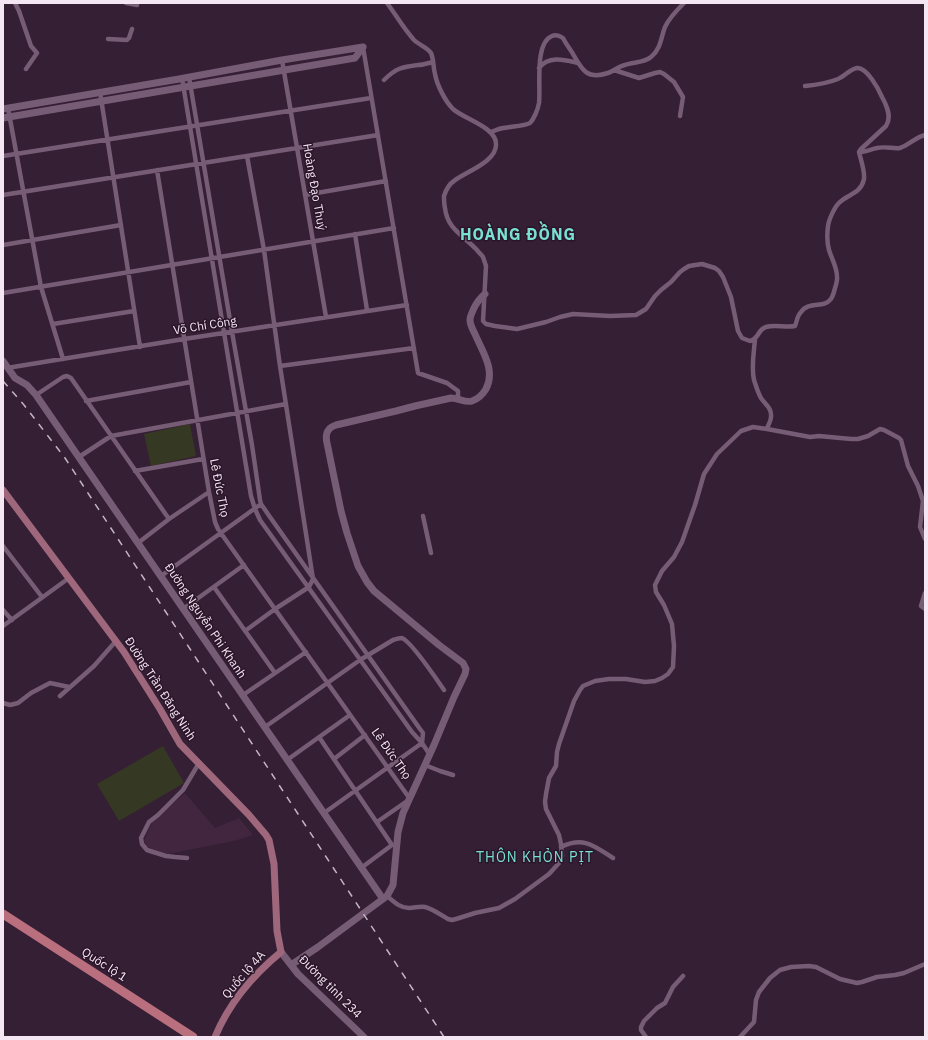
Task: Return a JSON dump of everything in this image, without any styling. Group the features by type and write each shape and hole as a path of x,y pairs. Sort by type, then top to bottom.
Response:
{"highway":[{"name":"Quốc lộ 1","path":"3,914 193,1037"}],"main road":[{"name":"Đường Trần Đăng Ninh","path":"3,490 124,652 180,744 249,814 266,835 269,840 274,864 277,931 281,952"},
{"name":"Quốc lộ 4A","path":"215,1037 236,998 266,964 281,952"}],"street":[{"path":"15,3 31,46 37,53 26,69"},
{"path":"126,3 137,6"},
{"path":"387,3 414,40 430,52 434,74 440,88 453,109 491,132 494,137 496,150 493,154 483,163 454,180 448,187 444,196 445,214 448,222 457,233 474,247 483,257 486,266 483,321 486,324 516,329 573,314 610,316 636,315 646,309 655,296 684,269 689,266 702,264 715,268 723,277 731,297 738,331 742,338 750,341 755,339"},
{"path":"491,132 525,125 530,123 533,118 539,104 539,69 543,45 546,39 554,35 558,35 563,38 584,72 596,76 606,74 626,64 639,62 651,57 661,43 664,28 669,19 684,3"},
{"path":"108,39 127,40 132,29"},
{"path":"63,359 41,287 16,154 5,108 363,47"},
{"path":"6,117 355,58 363,47"},
{"path":"363,47 418,373 447,383 458,391 458,399"},
{"path":"539,69 542,64 556,59 578,63"},
{"name":"Hoàng Đạo Thuý","path":"282,60 326,317"},
{"path":"384,80 390,74 406,66 433,62"},
{"path":"805,86 816,85 838,79 856,68 859,68 870,77 887,105 889,118 882,130 859,152"},
{"path":"614,70 639,78 660,72 664,74 674,82 683,97 680,116"},
{"path":"185,78 197,126 261,504 423,733 422,742 324,813"},
{"path":"187,86 190,127 251,496 255,509 260,520 430,755"},
{"path":"100,92 140,347"},
{"path":"3,156 371,98"},
{"path":"3,195 378,135"},
{"path":"859,152 866,152 877,148 899,148 925,135"},
{"path":"767,429 771,412 769,407 762,399 754,379 753,356 755,339 761,330 766,327 795,326 801,311 806,307 824,304 830,300 838,279 836,267 829,250 827,236 829,221 840,201 859,190 862,184 864,179 859,152"},
{"path":"245,631 309,587 313,578 280,366 264,250 247,156"},
{"name":"Lê Đức Thọ","path":"157,170 203,459 215,522 221,533 410,799"},
{"path":"305,195 386,181"},
{"path":"3,245 121,225"},
{"path":"3,294 394,228"},
{"path":"354,234 367,310"},
{"path":"291,965 385,898 393,885 398,832 403,813 430,755 465,674 466,668 463,663 374,591 367,582 358,566 347,533 326,437 328,430 336,425 430,402 451,398 472,401 480,397 486,390 490,380 490,371 487,360 472,330 470,319 476,304 485,294"},
{"name":"Võ Chí Công","path":"7,368 406,305"},
{"path":"53,324 134,311"},
{"path":"280,366 414,348"},
{"name":"Đường Nguyễn Phi Khanh","path":"3,361 15,378 27,385 36,395 361,868 385,898"},
{"path":"36,395 63,377 67,376 70,378 169,520"},
{"path":"86,400 191,382"},
{"path":"79,458 110,436 286,404"},
{"path":"385,898 401,907 427,907 452,920 499,908 515,899 549,874 559,863 562,856 559,835 546,809 545,798 549,778 556,766 559,744 577,694 583,686 595,681 626,678 645,682 654,681 662,678 671,671 674,664 672,624 664,605 656,592 655,585 662,571 674,557 682,542 704,474 717,454 741,431 753,427 810,437 818,436 858,439 880,430 884,430 899,438 901,440 908,466 923,500 920,527 925,539"},
{"path":"134,471 203,459"},
{"path":"138,543 209,492"},
{"path":"161,576 261,504"},
{"path":"423,516 431,553"},
{"path":"3,546 42,597"},
{"path":"184,609 244,565"},
{"path":"3,626 69,578"},
{"path":"214,587 275,673"},
{"path":"925,593 921,606 925,609"},
{"path":"3,610 12,620"},
{"path":"265,727 360,660 397,638 403,639 408,643 444,690"},
{"path":"60,696 94,666 116,641"},
{"path":"243,695 306,652"},
{"path":"3,703 10,705 18,703 31,693 50,683 69,687"},
{"path":"287,760 350,715"},
{"path":"334,759 365,735"},
{"path":"319,737 392,845 361,868"},
{"path":"187,858 166,856 147,850 142,844 141,838 149,822 183,790 199,763"},
{"path":"425,766 453,775"},
{"path":"377,822 410,799"},
{"path":"561,847 583,842 593,845 613,858"},
{"name":"Đường tỉnh 234","path":"281,952 298,974 364,1037"},
{"path":"740,1037 754,1022 756,1000 764,985 780,970 797,967 816,967 840,979 857,983 876,977 904,973 925,964"},
{"path":"646,1037 641,1030 644,1021 657,1008 665,1003 673,988 683,976"}],"shaded area":[{"path":"185,793 215,828 239,818 253,835 234,841 168,854 147,846 144,841 152,822"}],"green space":[{"path":"190,424 196,456 151,466 144,434"},
{"path":"163,746 184,783 119,821 97,784"}],"railway":[{"path":"3,381 24,405 65,458 444,1037"}],"district":[{"name":"HOÀNG ĐỒNG","path":"518,235"},
{"name":"THÔN KHỎN PỊT","path":"535,858"}]}
